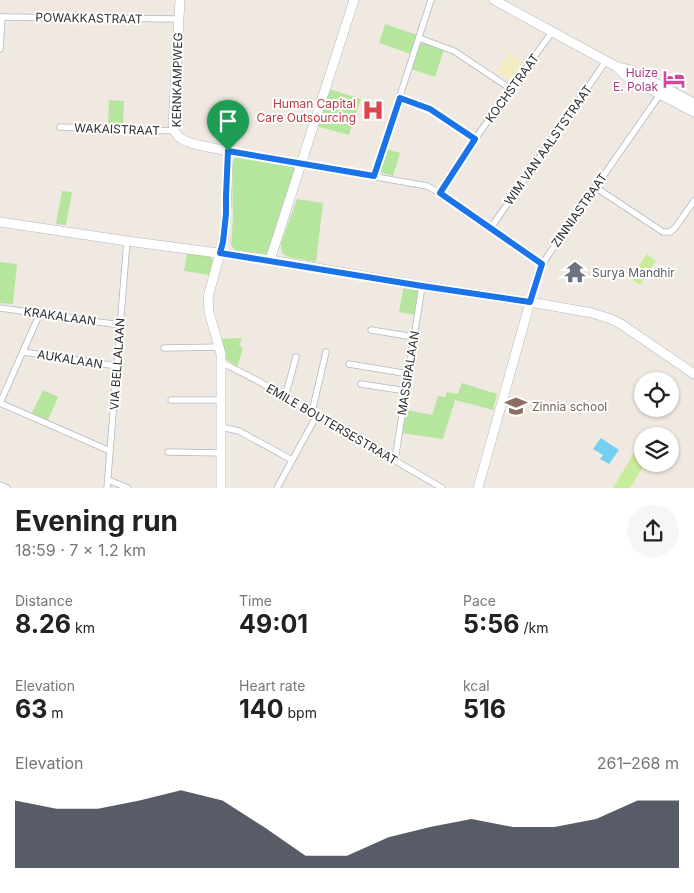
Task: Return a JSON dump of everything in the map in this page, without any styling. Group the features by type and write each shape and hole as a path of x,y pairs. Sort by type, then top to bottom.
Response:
{"street":[{"name":"KERNKAMPWEG","path":"180,0 173,125 177,136 187,142 228,151"},
{"path":"270,260 354,0"},
{"path":"374,176 431,0"},
{"path":"496,1 617,67 627,76 694,103"},
{"name":"POWAKKASTRAAT","path":"1,17 178,19"},
{"path":"0,49 1,17"},
{"name":"KOCHSTRAAT","path":"440,193 475,139 552,32"},
{"path":"419,38 454,51 511,89"},
{"name":"WIM VAN AALSTSTRAAT","path":"490,229 606,61"},
{"path":"663,91 694,112"},
{"name":"ZINNIASTRAAT","path":"478,488 542,264 663,91"},
{"path":"400,98 430,109 475,139"},
{"name":"WAKAISTRAAT","path":"60,128 175,131"},
{"path":"220,488 221,362 220,347 209,312 208,296 223,242 228,151 427,186 440,193 542,264"},
{"path":"595,187 663,232 670,232 675,228 694,201"},
{"path":"0,222 270,260 592,313 611,319 633,331 694,374"},
{"name":"VIA BELLALAAN","path":"107,488 127,241"},
{"name":"MASSIPALAAN","path":"395,460 422,286"},
{"name":"KRAKALAAN","path":"0,308 120,325"},
{"path":"40,314 0,403 110,451"},
{"path":"371,330 414,337"},
{"path":"164,348 220,347"},
{"name":"AUKALAAN","path":"22,352 117,366"},
{"path":"277,488 314,414 326,352"},
{"path":"285,397 296,357"},
{"name":"EMILE BOUTERSESTRAAT","path":"221,362 260,382 442,488"},
{"path":"348,364 409,374"},
{"path":"361,384 406,391"},
{"path":"171,400 221,400"},
{"path":"221,427 239,431 292,460"},
{"path":"168,452 221,454"},
{"path":"108,480 128,488"},
{"path":"0,485 7,488"}],"green space":[{"path":"385,24 417,35 411,54 379,43"},
{"path":"426,43 444,49 435,77 411,69 419,47 421,44"},
{"path":"329,89 361,99 349,135 316,126"},
{"path":"109,100 124,101 123,128 108,128"},
{"path":"387,149 400,153 393,176 380,172"},
{"path":"241,155 291,164 297,172 268,253 266,254 237,251 231,245 233,218 232,162 235,157"},
{"path":"62,191 72,192 66,225 56,224"},
{"path":"297,199 323,203 316,262 288,257 283,254 281,249 281,243"},
{"path":"187,253 208,255 213,263 210,275 184,271"},
{"path":"647,254 656,261 640,285 630,278"},
{"path":"0,262 17,264 13,304 0,303"},
{"path":"404,285 420,288 416,315 399,312"},
{"path":"242,338 239,345 243,348 237,368 231,362 224,359 221,339"},
{"path":"462,383 497,394 493,410 455,400 443,439 402,433 407,410 432,415 438,396 445,397 447,392 458,394"},
{"path":"43,390 58,397 48,420 32,413"},
{"path":"634,453 634,472 640,472 630,488 613,488"}],"sand":[{"path":"510,53 521,60 522,63 511,79 507,79 496,71"}],"water":[{"path":"601,438 619,450 609,464 600,459 603,455 593,449"}],"place":[{"name":"Huize E. Polak","path":"674,79"},
{"name":"Human Capital Care Outsourcing","path":"373,110"},
{"name":"Surya Mandhir","path":"575,272"},
{"name":"Zinnia school","path":"516,406"}],"route":[{"path":"400,98 430,109 475,139 440,193 542,264 530,302 220,253 226,214 228,151 374,176 400,98"}]}
